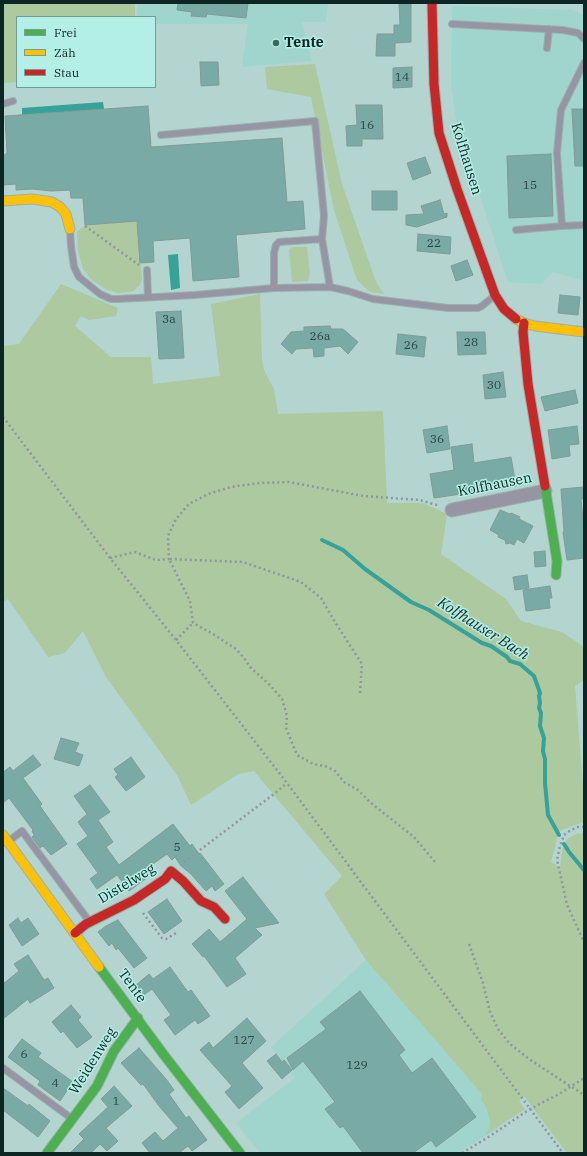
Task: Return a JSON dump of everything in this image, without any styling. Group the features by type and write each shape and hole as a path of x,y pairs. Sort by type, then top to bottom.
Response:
{"street":[{"name":"Kolfhausen","path":"432,3 434,84 439,133 462,204 495,295 504,309 524,323 535,326 584,332"},
{"path":"3,201 32,199 52,202 60,207 66,214 70,225"},
{"name":"Kolfhausen","path":"524,323 523,332 528,384 557,561 556,575"},
{"name":"Kolfhausen","path":"452,510 545,491"},
{"name":"Tente","path":"6,838 164,1055 240,1153"},
{"name":"Distelweg","path":"75,933 90,922 134,900 147,890 157,886 171,872 183,881 201,902 214,907 225,919"},
{"name":"Weidenweg","path":"47,1153 97,1086 114,1051 138,1018"}],"lane":[{"path":"452,24 550,29 578,33 584,39"},
{"path":"547,48 550,29"},
{"path":"562,226 557,154 561,110 584,63"},
{"path":"3,104 13,101"},
{"path":"161,136 315,121 324,216 322,239 330,287"},
{"path":"70,225 71,246 76,272 83,281 100,294 111,299 195,295 274,288 330,287 384,301 448,308 478,308 495,295"},
{"path":"516,230 584,225"},
{"path":"274,288 274,252 276,245 279,242 322,239"},
{"path":"147,270 148,297"},
{"path":"6,838 22,831 90,922"},
{"name":"Weidenweg","path":"3,1068 72,1119"}],"path":[{"path":"70,225 85,226 147,270"},
{"path":"3,417 110,558 176,640 286,783 563,1153"},
{"path":"193,623 190,601 169,559 168,536 176,519 189,504 208,494 231,487 259,483 289,482 363,496 420,500 452,510"},
{"path":"110,558 135,552 156,560 169,559 243,562 301,582 321,598 362,664 360,694"},
{"path":"176,640 193,623"},
{"path":"193,623 236,649 250,667 282,699 287,716 286,728 297,755 313,764 325,766 335,771 344,782 358,790 371,803 414,837 435,862"},
{"path":"171,872 274,794 286,783"},
{"path":"584,827 578,827 564,835 557,860 567,905 584,942"},
{"path":"134,900 160,937 166,939 176,932"},
{"path":"469,944 483,983 490,1012 498,1029 510,1044 529,1059 584,1095"},
{"path":"462,1153 530,1109 559,1094 584,1078"}],"shaded area":[{"name":"Tente","path":"137,3 328,3 326,22 302,22 312,61 242,67 248,24 156,24 156,16 137,16"},
{"path":"452,6 573,10 584,15 584,281 552,272 542,284 508,282 457,126 451,84"},
{"path":"366,960 500,1114 498,1128 458,1153 260,1153 236,1123 295,1078 271,1047"}],"green space":[{"path":"3,3 135,3 135,16 16,16 16,82 3,83"},
{"path":"315,64 342,184 376,282 384,294 370,292 357,280 334,210 311,97 267,89 265,67"},
{"path":"137,221 142,279 141,283 133,291 118,293 107,290 91,279 83,269 78,250 77,232 85,225"},
{"path":"292,247 307,247 310,274 308,281 292,281 289,250"},
{"path":"61,284 118,308 116,316 89,320 81,316 75,326 111,357 151,357 153,384 220,376 211,304 260,294 262,359 264,370 274,389 278,414 383,411 387,503 423,503 447,514 441,554 506,599 521,621 562,632 584,647 584,680 575,686 584,799 584,822 559,831 551,862 560,868 562,851 567,839 576,834 584,833 584,1153 567,1153 524,1096 519,1101 525,1109 484,1136 489,1130 490,1121 486,1106 481,1100 482,1094 366,960 324,894 342,876 254,771 238,774 191,805 177,775 106,677 83,631 65,653 48,657 8,599 3,602 3,346 19,344"}],"water":[{"path":"103,102 104,109 22,115 22,108"},
{"path":"178,254 180,288 171,290 168,255"}],"building":[{"path":"178,3 248,3 246,18 207,14 206,17 191,16 192,12 177,10"},
{"path":"399,3 411,3 411,42 395,43 395,56 376,56 377,34 394,34 394,25 400,25"},
{"path":"200,62 218,62 219,85 201,86"},
{"path":"412,67 412,87 393,88 393,68"},
{"path":"356,105 382,105 383,139 362,139 362,146 347,146 346,126 357,125"},
{"path":"148,106 151,147 282,138 287,202 303,201 305,229 236,235 239,277 193,281 190,238 153,241 154,262 140,263 137,221 85,225 83,198 71,198 70,190 16,190 16,184 3,185 3,156 7,153 5,116"},
{"path":"572,109 584,109 584,166 575,166"},
{"path":"551,154 553,216 509,218 507,156"},
{"path":"425,157 431,173 413,180 407,163"},
{"path":"372,191 397,191 397,210 372,210"},
{"path":"440,200 444,214 447,213 447,217 417,227 406,225 406,215 424,214 421,206"},
{"path":"418,234 451,237 450,254 417,251"},
{"path":"467,260 473,275 456,281 451,266"},
{"path":"560,295 580,297 578,315 558,313"},
{"path":"181,311 184,358 159,359 156,312"},
{"path":"330,326 331,329 343,329 358,342 348,354 340,346 324,348 324,356 314,357 313,348 296,349 292,354 281,344 291,332 304,331 304,327"},
{"path":"457,332 485,332 486,354 458,355"},
{"path":"398,334 426,337 424,357 396,354"},
{"path":"503,372 506,397 485,399 483,375"},
{"path":"575,390 578,403 545,411 541,397"},
{"path":"447,426 450,449 427,453 423,430"},
{"path":"577,426 579,444 569,445 570,456 552,459 548,430"},
{"path":"472,444 474,463 511,457 516,486 434,498 430,474 454,470 451,447"},
{"path":"584,487 584,499 581,499 584,530 584,558 567,560 563,532 561,489"},
{"path":"500,510 520,517 519,519 533,526 524,543 517,539 514,545 510,543 506,544 505,540 498,537 499,535 490,530"},
{"path":"545,551 546,566 535,567 534,552"},
{"path":"527,575 529,588 515,590 513,577"},
{"path":"550,586 552,598 549,598 550,608 526,611 523,590"},
{"path":"61,738 79,743 75,752 83,755 79,766 54,759"},
{"path":"33,755 41,765 23,778 42,804 40,806 67,844 51,855 43,846 40,848 32,837 34,835 33,830 9,798 3,803 3,772 10,767 13,771"},
{"path":"131,757 145,777 126,791 115,777 118,775 114,769"},
{"path":"90,785 110,812 98,820 113,842 106,847 119,865 173,824 190,846 192,844 199,854 200,853 224,884 215,891 212,886 206,891 191,874 181,866 175,857 172,860 167,854 143,871 148,877 129,891 117,875 97,889 90,879 98,873 77,844 88,836 78,822 87,814 74,796"},
{"path":"243,877 279,923 255,928 262,935 235,958 246,974 227,987 204,956 203,957 192,944 209,929 220,942 247,919 225,891"},
{"path":"167,899 182,921 164,934 148,912"},
{"path":"18,918 21,923 28,918 39,934 22,946 9,925"},
{"path":"118,920 147,958 134,968 118,948 116,950 112,943 109,946 98,932"},
{"path":"28,955 44,980 48,978 54,988 30,1003 28,999 3,1019 3,984 19,971 14,964"},
{"path":"170,967 188,992 191,990 210,1016 198,1024 195,1020 175,1035 164,1020 171,1015 152,989 142,996 135,986 149,974 153,979"},
{"path":"360,991 405,1050 399,1055 412,1073 432,1058 476,1117 436,1147 431,1140 413,1153 363,1153 343,1126 340,1128 325,1109 335,1102 303,1061 293,1070 287,1058 326,1029 320,1022"},
{"path":"71,1005 81,1017 78,1020 92,1037 77,1048 63,1031 61,1033 52,1022"},
{"path":"247,1018 266,1041 242,1063 263,1088 239,1109 225,1092 232,1086 200,1050 209,1042 213,1048"},
{"path":"22,1039 41,1053 38,1057 73,1082 60,1101 38,1085 40,1081 8,1057"},
{"path":"139,1048 174,1090 169,1094 186,1118 189,1116 207,1140 192,1151 188,1146 179,1153 150,1153 142,1143 155,1132 163,1141 178,1128 143,1084 141,1085 121,1063"},
{"path":"276,1054 282,1062 284,1060 292,1070 282,1079 267,1061"},
{"path":"114,1086 132,1106 106,1128 118,1141 107,1151 100,1144 91,1153 70,1153 84,1139 79,1134 108,1107 101,1099"},
{"path":"3,1088 28,1106 29,1104 50,1121 38,1137 3,1110"}],"waterway":[{"name":"Kolfhauser Bach","path":"322,540 343,550 365,569 411,602 429,610 482,643 491,646 507,657 510,661 520,664 534,676 540,693 540,726 544,738 543,751 545,759 545,783 548,815 559,835"},
{"name":"Kolfhauser Bach","path":"564,844 584,870"}],"traffic: fast":[{"path":"545,486 557,561 556,575"},
{"path":"99,967 164,1055 240,1153"},
{"path":"47,1153 97,1086 114,1051 138,1018"}],"traffic: slow":[{"path":"3,201 32,199 52,202 60,207 66,214 70,229"},
{"path":"516,319 535,326 584,332"},
{"path":"3,835 99,967"}],"traffic: jam":[{"path":"432,3 434,84 439,133 457,189 495,295 504,309 516,319"},
{"path":"524,323 523,332 528,384 545,486"},
{"path":"75,933 86,924 134,900 165,879 171,871 183,881 201,901 214,907 225,919"}],"place":[{"name":"Tente","path":"276,43"}]}
